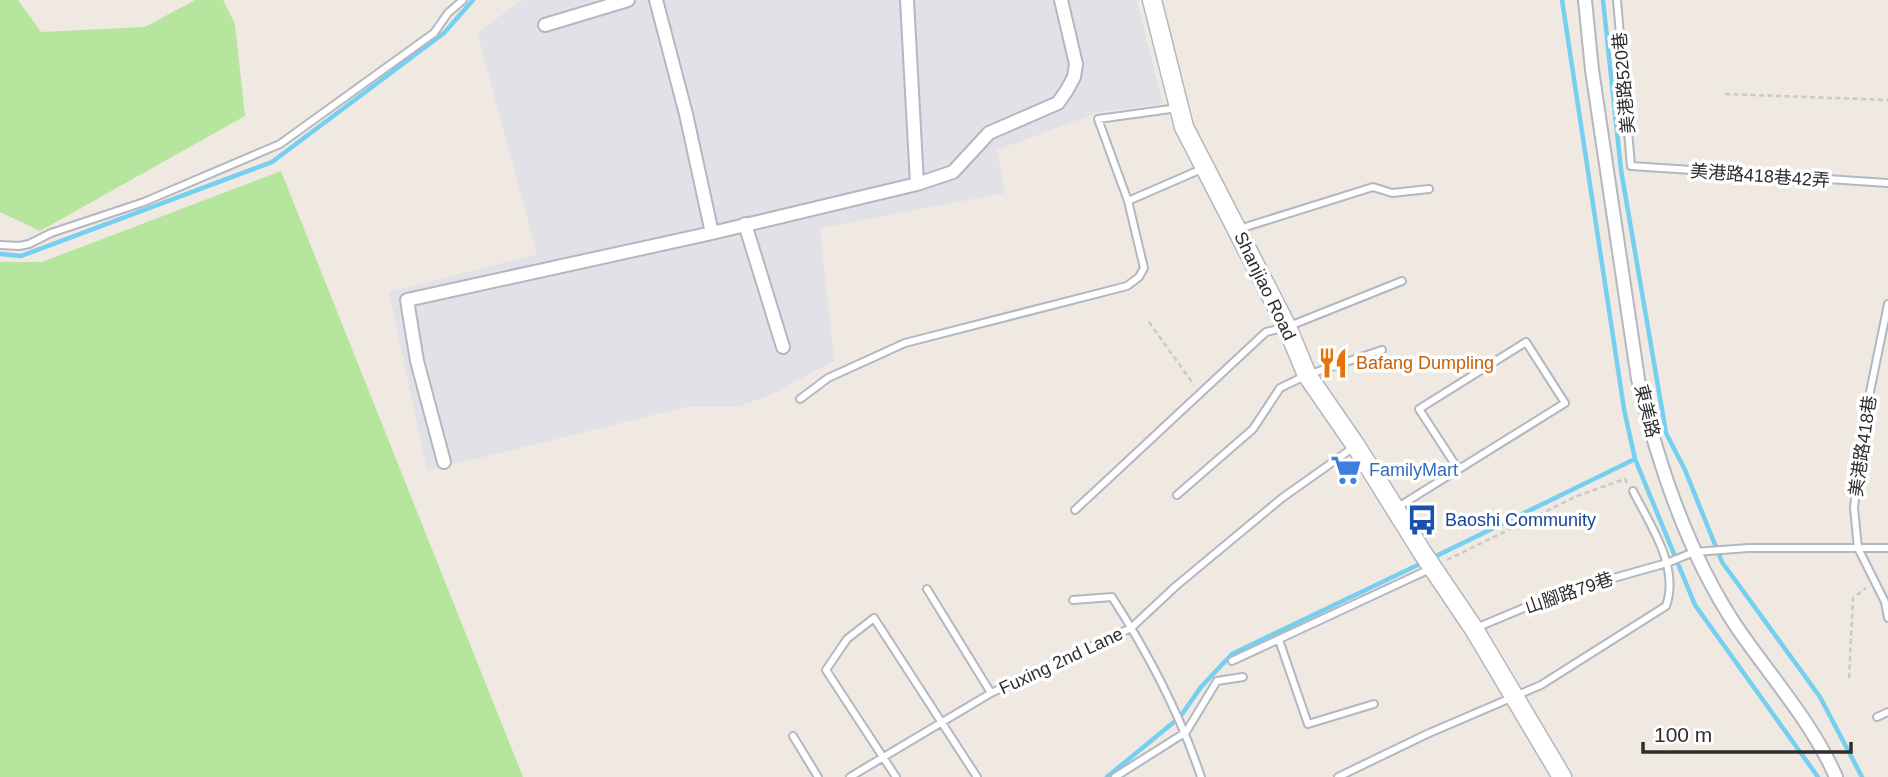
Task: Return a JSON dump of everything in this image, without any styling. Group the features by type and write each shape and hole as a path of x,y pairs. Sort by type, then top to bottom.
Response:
{"main road":[{"name":"Shanjiao Road","path":"1152,0 1184,127 1287,327 1307,375 1356,446 1432,568"},
{"path":"1432,568 1474,629 1562,777"}],"street":[{"path":"545,25 628,0"},
{"path":"656,0 686,114 712,233"},
{"path":"907,0 917,184"},
{"path":"444,462 417,360 407,300 712,233 917,184 953,172 989,133 1058,103 1074,77 1076,64 1061,0"},
{"name":"東美路","path":"1585,0 1592,70 1638,379 1648,423 1694,552 1735,623 1823,747 1836,777"},
{"path":"745,224 783,347"}],"lane":[{"path":"0,245 29,244 51,233 144,202 280,144 434,33 448,13 463,0"},
{"name":"美港路520巷","path":"1617,0 1631,166"},
{"path":"800,400 828,378 905,343 1127,286 1139,277 1144,268 1128,201 1098,120 1180,108"},
{"name":"美港路418巷42弄","path":"1631,166 1888,183"},
{"path":"1128,201 1205,168"},
{"path":"1237,229 1373,187 1392,193 1429,189"},
{"path":"1075,510 1266,332 1287,327 1402,281"},
{"name":"美港路418巷","path":"1857,548 1854,508 1861,446 1888,304"},
{"path":"1395,509 1565,402 1527,342 1419,409 1458,469"},
{"path":"1177,495 1253,429 1280,388 1307,375 1382,350"},
{"name":"Fuxing 2nd Lane","path":"850,777 991,693 1131,628 1282,498 1356,446"},
{"path":"1338,777 1427,734 1541,685 1665,606 1671,593 1667,563 1633,491"},
{"path":"1694,552 1749,548 1888,548"},
{"path":"1857,548 1885,602 1888,618"},
{"name":"山腳路79巷","path":"1474,629 1557,594 1667,563 1694,552"},
{"path":"1232,661 1432,568"},
{"path":"926,589 991,693"},
{"path":"1073,600 1111,597 1131,628 1186,732 1201,777"},
{"path":"896,777 826,670 847,639 874,618 977,777"},
{"path":"1279,640 1308,724 1374,704"},
{"path":"1115,777 1186,732 1217,681 1243,677"},
{"path":"1877,717 1888,712"},
{"path":"793,736 818,777"}],"path":[{"path":"1725,94 1888,100"},
{"path":"1149,322 1200,393"},
{"path":"1432,568 1577,496 1625,479 1633,491"},
{"path":"1849,678 1853,598 1874,582"}],"shaded area":[{"path":"523,0 1137,0 1163,104 1099,112 997,150 1005,193 820,228 834,361 768,396 736,407 685,407 427,471 389,292 537,254 477,32"}],"green space":[{"path":"0,0 18,0 41,32 145,27 195,0 223,0 235,24 245,116 40,231 0,212"},
{"path":"281,171 523,777 0,777 0,262 42,262"}],"waterway":[{"path":"0,254 21,256 272,162 444,33 473,0"},
{"path":"1562,0 1624,409 1635,459 1695,605 1818,777"},
{"path":"1603,0 1621,170 1666,433 1685,470 1722,562 1820,697 1862,777"},
{"path":"1430,559 1635,459"},
{"path":"1107,777 1180,717 1201,687 1232,654 1422,563"}],"place":[{"name":"Bafang Dumpling","path":"1333,363"},
{"name":"FamilyMart","path":"1346,470"},
{"name":"Baoshi Community","path":"1422,520"}]}
